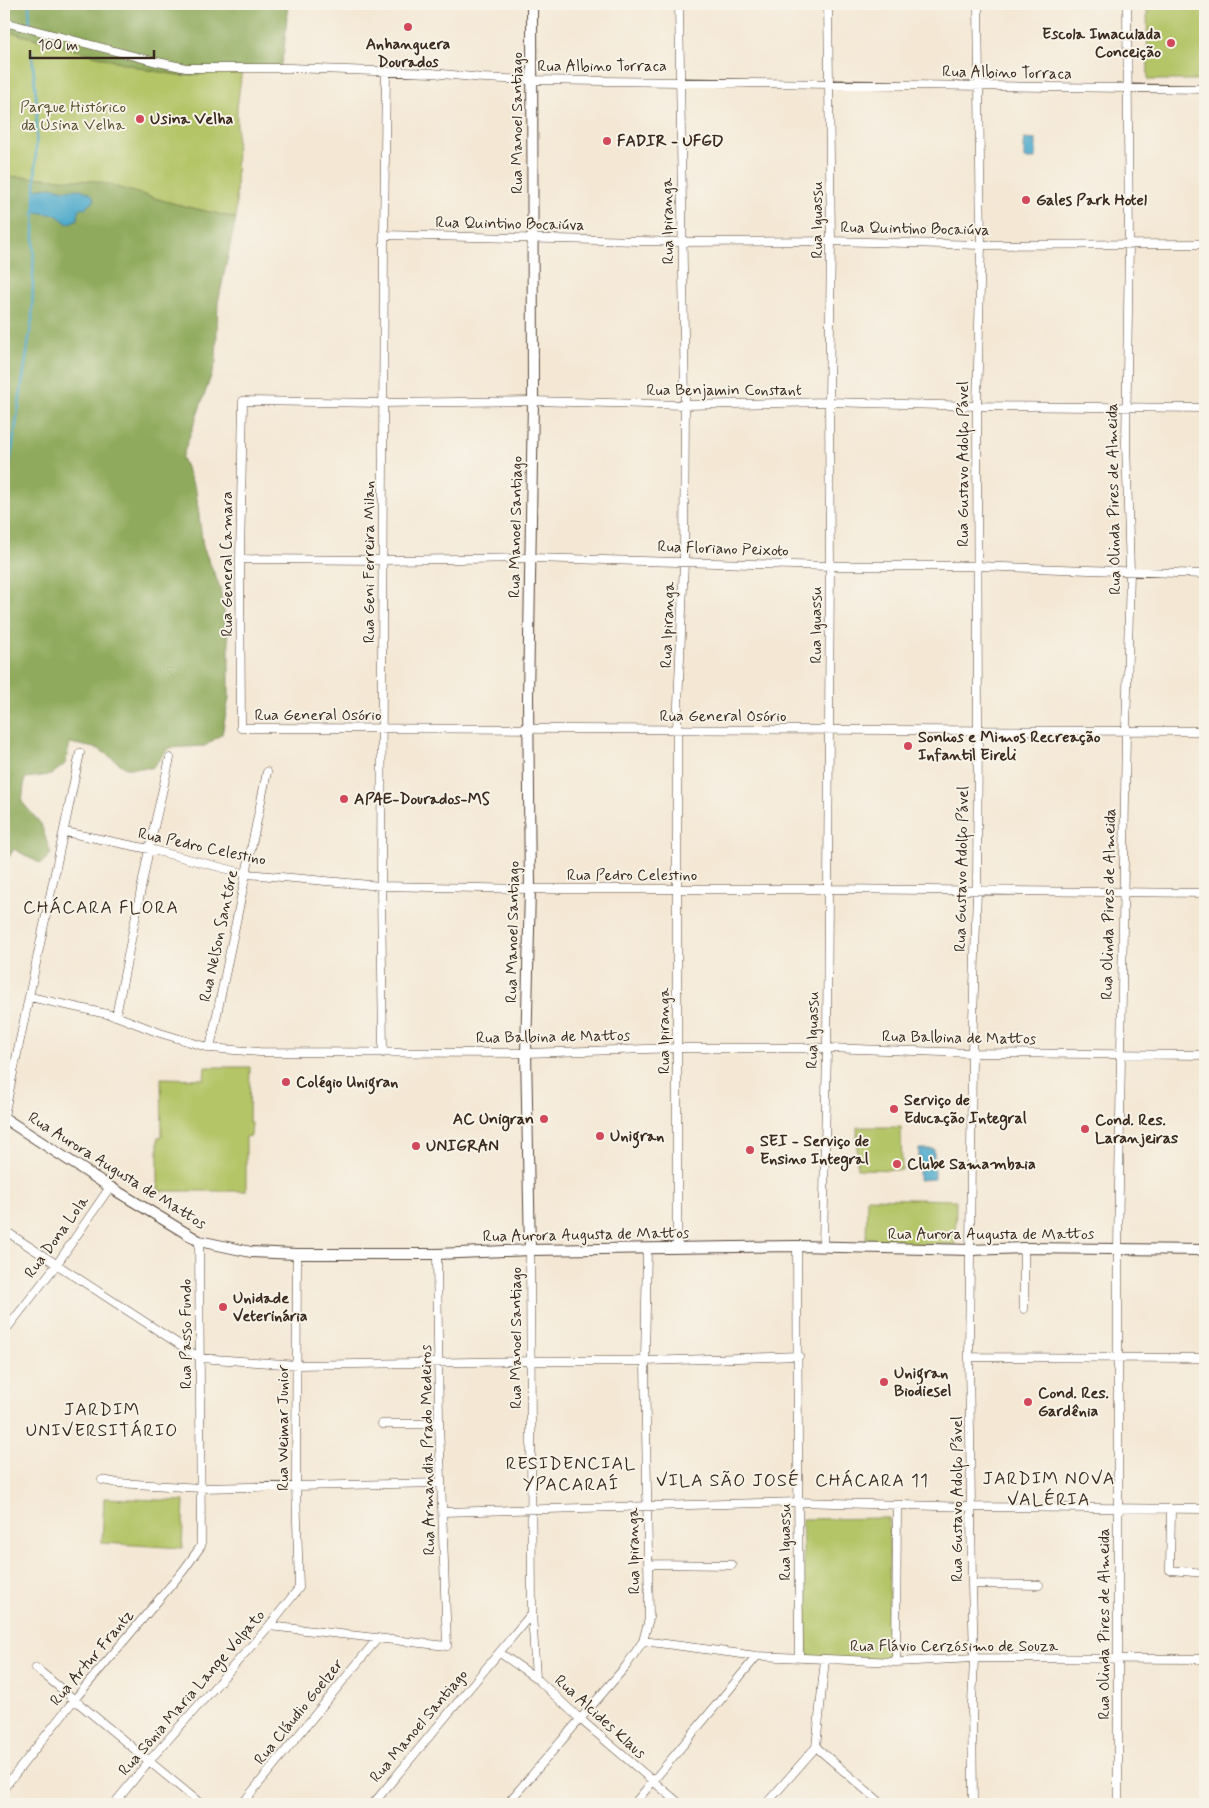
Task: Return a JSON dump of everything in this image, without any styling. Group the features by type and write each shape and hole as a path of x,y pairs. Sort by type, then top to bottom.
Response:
{"street":[{"name":"Rua Manoel Santiago","path":"374,1804 532,1613 530,1250 526,1053 530,889 528,698 532,401 532,4"},
{"name":"Rua Ipiranga","path":"677,1248 677,729 684,562 685,405 679,4"},
{"name":"Rua Iguassu","path":"823,1247 827,1048 830,566 829,402 831,241 828,4"},
{"name":"Rua Gustavo Adolfo Pável","path":"973,1804 972,1704 974,1658 969,1356 972,1053 977,890 977,406 981,245 978,4"},
{"name":"Rua Olinda Pires de Almeida","path":"1118,1804 1118,1250 1130,571 1126,407 1129,244 1127,4"},
{"name":"Rua Albino Torraca","path":"4,22 186,68 290,68 532,80 1205,89"},
{"name":"Rua Geni Ferreira Milan","path":"383,1053 381,886 386,72"},
{"name":"Rua Quintino Bocaiúva","path":"384,235 682,242 831,241 981,245 1205,244"},
{"name":"Rua Benjamin Constant","path":"243,401 383,403 532,401 685,405 829,402 977,406 1205,408"},
{"name":"Rua General Camara","path":"241,728 240,559 243,401"},
{"name":"Rua Floriano Peixoto","path":"240,559 531,558 830,566 977,566 1205,574"},
{"name":"Rua General Osório","path":"241,728 1205,731"},
{"path":"4,1117 80,754"},
{"path":"116,1016 149,849 170,758"},
{"name":"Rua Nelson Santóre","path":"210,1048 267,772"},
{"name":"Rua Pedro Celestino","path":"65,832 149,849 247,874 381,886 530,889 828,888 1205,893"},
{"name":"Rua Balbina de Mattos","path":"30,997 116,1016 160,1033 210,1048 259,1052 526,1053 677,1048 827,1048 972,1053 1205,1055"},
{"name":"Rua Aurora Augusta de Mattos","path":"4,1117 110,1187 199,1241 251,1252 297,1254 437,1254 530,1250 797,1246 971,1250 1024,1248 1205,1250"},
{"name":"Rua Dona Lola","path":"8,1327 56,1264 110,1187"},
{"path":"4,1230 200,1358 298,1365 799,1356"},
{"name":"Rua Passo Fundo","path":"199,1241 201,1546"},
{"name":"Rua Iguassu","path":"797,1246 799,1657"},
{"path":"1024,1248 1024,1309"},
{"name":"Rua Ipiranga","path":"507,1804 626,1666 643,1641 649,1619 645,1360 647,1249"},
{"name":"Rua Weimar Junior","path":"290,1600 299,1588 296,1487 297,1254"},
{"name":"Rua Armandia Prado Medeiros","path":"378,1638 447,1646 441,1484 437,1254"},
{"path":"969,1356 1205,1358"},
{"path":"382,1424 440,1424"},
{"path":"102,1480 118,1483 201,1488 441,1484"},
{"path":"443,1512 799,1502 972,1507 1205,1509"},
{"path":"896,1662 897,1504"},
{"path":"1171,1509 1170,1570 1205,1573"},
{"name":"Rua Artur Frantz","path":"4,1788 74,1700 183,1571 201,1546"},
{"path":"649,1564 732,1565"},
{"path":"972,1584 1039,1585"},
{"name":"Rua Sônia Maria Lange Volpato","path":"114,1804 149,1761 290,1600"},
{"path":"532,1613 536,1678"},
{"path":"269,1626 378,1638"},
{"name":"Rua Cláudio Goelzer","path":"242,1804 378,1638"},
{"name":"Rua Flávio Cerzósimo de Souza","path":"643,1641 757,1656 896,1662 974,1658 1205,1659"},
{"name":"Rua Alcides Klaus","path":"500,1653 536,1678 580,1719 680,1804"},
{"path":"634,1804 757,1656"},
{"path":"766,1804 816,1747 825,1659"},
{"path":"36,1668 201,1804"},
{"path":"816,1747 882,1804"}],"green space":[{"path":"4,4 288,4 284,51 280,68 232,69 184,76 148,70 4,30"},
{"name":"Escola Imaculada Conceição","path":"1147,4 1205,4 1205,80 1148,80"},
{"name":"Parque Histórico da Usina Velha","path":"4,30 148,70 184,76 242,69 237,108 236,218 179,205 95,181 4,176 4,149 8,139 10,99"},
{"path":"4,41 11,110 8,137 4,149"},
{"path":"4,176 95,181 179,205 236,218 218,303 216,362 182,458 196,491 203,547 220,587 229,642 229,698 222,734 205,746 169,748 152,768 126,768 99,749 70,743 65,764 51,775 25,778 22,802 41,824 51,854 41,864 14,849 4,865"},
{"path":"205,1067 250,1067 249,1123 252,1123 251,1136 246,1137 246,1191 158,1191 158,1137 162,1136 161,1078 204,1079"},
{"path":"857,1127 901,1127 902,1170 857,1169"},
{"path":"867,1198 956,1200 955,1245 866,1244"},
{"path":"104,1498 184,1501 182,1548 102,1543"},
{"path":"889,1518 889,1660 807,1661 802,1519"}],"water":[{"path":"1024,139 1036,140 1036,159 1024,159"},
{"path":"51,187 65,190 80,189 90,193 94,200 92,204 89,204 84,209 82,207 79,209 78,219 68,224 56,215 35,212 35,189"},
{"path":"919,1149 934,1149 934,1179 919,1180"}],"waterway":[{"path":"29,4 30,26"},
{"path":"4,481 10,463 32,320 37,107 32,53"}],"place":[{"name":"Anhanguera Dourados","path":"408,27"},
{"name":"Escola Imaculada Conceição","path":"1171,43"},
{"name":"Usina Velha","path":"140,119"},
{"name":"FADIR - UFGD","path":"607,141"},
{"name":"Gales Park Hotel","path":"1026,200"},
{"name":"Sonhos e Mimos Recreação Infantil Eireli","path":"908,746"},
{"name":"APAE-Dourados-MS","path":"344,799"},
{"name":"Colégio Unigran","path":"286,1082"},
{"name":"Serviço de Educação Integral","path":"894,1109"},
{"name":"AC Unigran","path":"544,1119"},
{"name":"Cond. Res. Laranjeiras","path":"1085,1129"},
{"name":"Unigran","path":"600,1136"},
{"name":"UNIGRAN","path":"416,1146"},
{"name":"SEI - Serviço de Ensino Integral","path":"750,1150"},
{"name":"Clube Samambaia","path":"897,1164"},
{"name":"Unidade Veterinária","path":"223,1307"},
{"name":"Unigran Biodiesel","path":"884,1382"},
{"name":"Cond. Res. Gardênia","path":"1028,1402"}],"district":[{"name":"CHÁCARA FLORA","path":"101,908"},
{"name":"JARDIM UNIVERSITÁRIO","path":"102,1420"},
{"name":"RESIDENCIAL YPACARAÍ","path":"571,1474"},
{"name":"VILA SÃO JOSÉ","path":"728,1481"},
{"name":"CHÁCARA 11","path":"872,1481"},
{"name":"JARDIM NOVA VALÉRIA","path":"1049,1489"}]}
